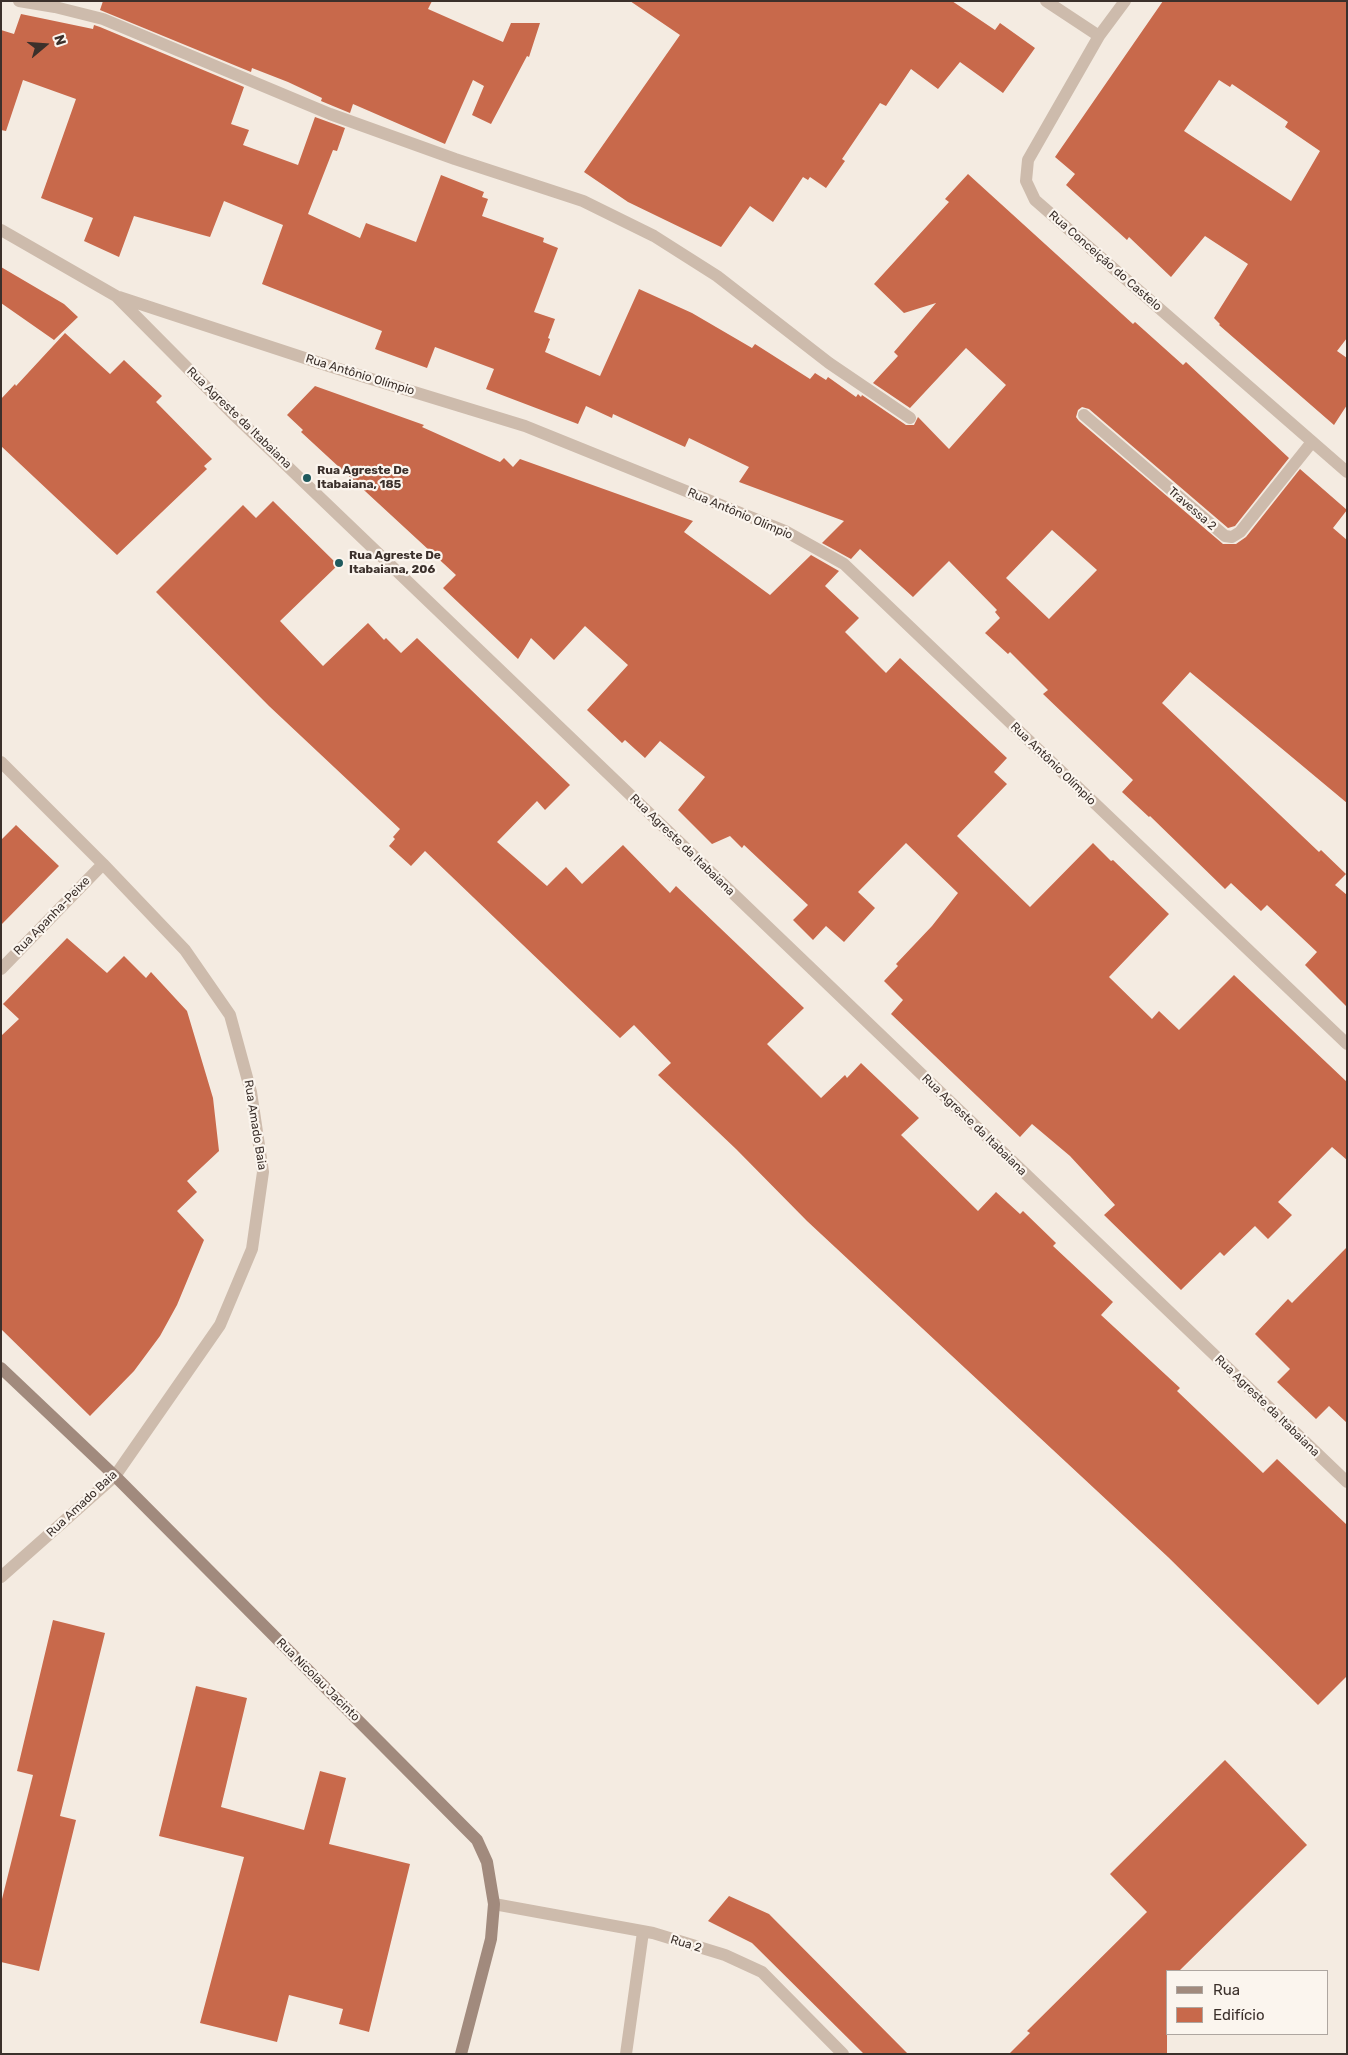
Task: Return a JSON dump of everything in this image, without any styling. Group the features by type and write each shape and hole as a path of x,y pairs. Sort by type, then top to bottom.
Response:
{"street":[{"path":"19,1 55,7 103,20 330,114 455,159 583,201 654,236 717,276 830,363 910,418"},
{"path":"1046,1 1099,36"},
{"name":"Rua Conceição do Castelo","path":"1125,1 1099,36 1028,160 1026,181 1035,200 1347,472"},
{"name":"Rua Agreste da Itabaiana","path":"1,230 116,296 235,416 1347,1482"},
{"name":"Rua Antônio Olímpio","path":"116,296 329,366 525,426 785,531 844,564 1347,1044"},
{"name":"Travessa 2","path":"1084,415 1225,536 1232,537 1240,532 1312,442"},
{"name":"Rua Amado Baia","path":"1,762 104,864 184,950 230,1015 251,1092 264,1172 252,1249 220,1325 115,1476 1,1577"},
{"name":"Rua Apanha-Peixe","path":"1,969 104,864"},
{"name":"Rua Nicolau Jacinto","path":"1,1368 115,1476 477,1840 487,1862 494,1904 491,1939 461,2054"},
{"name":"Rua 2","path":"494,1904 643,1932 725,1955 762,1972 843,2054"},
{"path":"626,2054 643,1932"}],"building":[{"path":"103,1 432,1 428,9 503,42 511,23 540,23 529,57 527,56 491,124 472,115 484,86 473,80 445,144 353,104 350,113 321,101 322,98 288,82 252,68 251,72 100,10"},
{"path":"630,1 952,1 995,30 1000,23 1035,48 1003,93 960,62 938,89 911,69 886,106 880,103 842,159 845,161 826,188 810,177 808,180 803,177 773,222 750,206 721,247 628,202 584,172 680,35"},
{"path":"1163,1 1347,1 1347,338 1337,351 1347,358 1347,405 1334,425 1219,325 1214,318 1248,264 1205,236 1171,277 1129,237 1127,240 1066,185 1075,174 1055,157","holes":["1219,80 1230,87 1232,84 1288,122 1285,127 1320,151 1291,201 1184,131"]},
{"path":"21,14 93,29 94,25 244,87 231,124 249,130 243,145 298,165 315,117 345,128 337,151 333,150 308,214 360,238 366,223 416,242 441,175 484,192 482,197 488,199 482,216 544,238 543,242 558,248 534,312 555,319 545,352 600,376 639,289 692,313 752,348 755,344 810,379 815,373 826,380 828,377 856,397 858,394 861,397 862,395 906,425 914,425 918,417 949,449 1006,385 966,348 910,408 873,383 898,356 894,352 936,303 904,313 874,284 949,202 945,199 968,174 1133,324 1135,322 1183,365 1186,362 1289,458 1235,526 1228,528 1089,409 1082,407 1078,410 1076,417 1079,421 1223,544 1236,544 1246,537 1300,469 1347,510 1333,528 1347,540 1347,803 1190,672 1162,703 1319,852 1321,850 1346,874 1335,885 1347,895 1347,1007 1305,965 1317,952 1267,905 1261,911 1231,883 1225,889 1150,816 1122,792 1133,780 1043,694 1048,690 1010,652 1008,654 985,633 1000,618 995,612 997,610 949,561 913,597 860,549 851,559 822,543 844,521 739,482 749,467 689,438 685,447 613,414 612,418 586,406 578,424 486,389 494,369 435,347 427,368 375,349 382,331 262,284 283,225 224,201 210,237 134,216 119,257 84,241 93,218 41,198 76,99 23,80 6,131 1,130 1,30 14,34","holes":["1052,530 1097,570 1049,619 1006,578"]},
{"path":"1,267 64,304 78,317 54,340 1,303"},
{"path":"65,333 110,374 124,360 162,396 156,402 212,459 204,466 207,469 117,555 1,446 1,399 15,384 16,386"},
{"path":"315,386 424,425 422,427 500,462 504,458 513,467 520,459 693,521 684,532 770,595 811,555 839,571 825,586 859,618 845,632 886,673 900,658 1007,758 994,772 1007,784 957,836 1030,907 1093,843 1169,914 1109,977 1152,1019 1159,1011 1179,1030 1234,975 1347,1082 1347,1160 1332,1147 1278,1202 1292,1215 1268,1239 1255,1226 1224,1256 1220,1252 1181,1290 1104,1215 1115,1205 1070,1156 1032,1124 1020,1137 891,1014 903,1000 884,981 898,966 896,964 932,926 958,893 906,843 858,892 875,908 844,942 826,926 813,940 793,920 808,905 744,845 742,848 730,836 712,844 678,810 705,777 660,741 645,758 625,740 622,743 587,710 628,665 585,626 554,660 531,638 518,659 443,588 456,575 301,432 303,430 287,415"},
{"path":"273,501 338,565 280,621 323,666 368,623 384,640 386,638 401,653 417,638 570,785 545,810 537,801 497,842 547,886 566,867 582,884 623,845 670,893 676,886 804,1008 767,1044 821,1098 845,1075 847,1078 861,1063 919,1118 901,1135 978,1211 996,1192 1020,1214 1023,1211 1056,1243 1053,1246 1113,1302 1101,1315 1180,1388 1177,1391 1263,1473 1277,1459 1347,1525 1347,1676 1318,1705 1168,1557 807,1221 736,1149 658,1075 671,1063 634,1025 620,1038 425,851 411,866 389,846 395,839 393,837 400,829 269,706 156,592 243,505 256,518"},
{"path":"16,825 59,866 1,925 1,840"},
{"path":"67,938 107,973 124,956 146,978 151,972 187,1011 213,1098 219,1151 187,1181 197,1192 177,1211 204,1240 177,1305 160,1336 134,1371 90,1416 1,1329 1,1036 19,1019 3,1004"},
{"path":"1347,1247 1347,1423 1329,1406 1316,1419 1277,1382 1290,1369 1255,1334 1288,1299 1292,1303"},
{"path":"53,1620 105,1633 60,1816 76,1820 39,1971 1,1962 1,1903 33,1775 17,1771"},
{"path":"196,1686 247,1698 221,1807 304,1830 320,1771 346,1778 329,1844 410,1864 369,2032 339,2024 343,2009 289,1995 277,2042 200,2023 244,1857 159,1836"},
{"path":"1225,1760 1307,1845 1180,1970 1166,1970 1167,2054 1009,2054 1030,2033 1027,2031 1147,1912 1110,1874"},
{"path":"729,1896 769,1914 908,2054 864,2054 752,1943 708,1921"}],"place":[{"name":"Rua Agreste De Itabaiana, 185","path":"307,478"},
{"name":"Rua Agreste De Itabaiana, 206","path":"339,563"}]}
